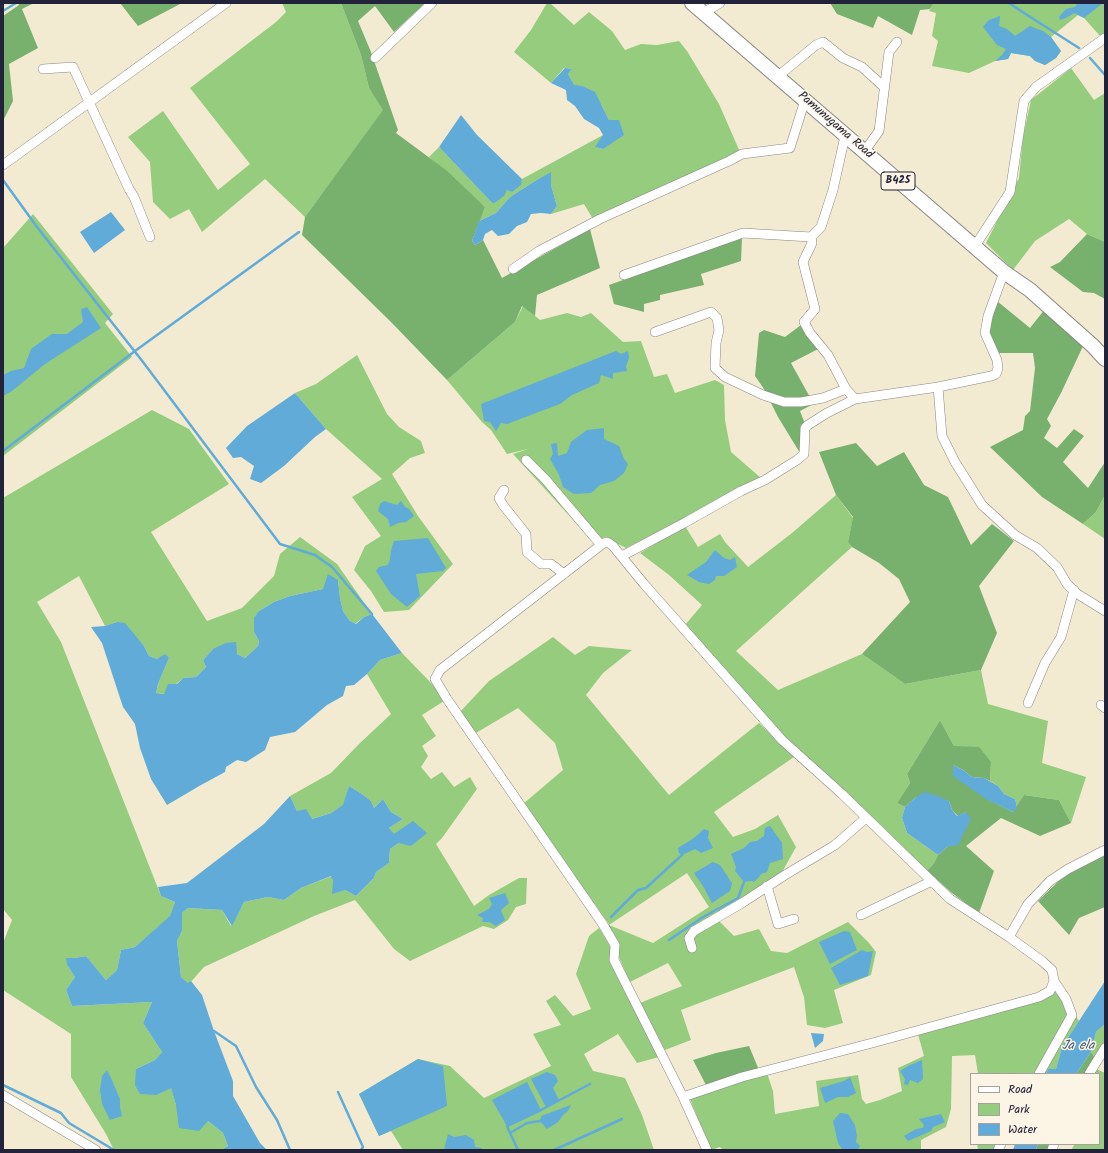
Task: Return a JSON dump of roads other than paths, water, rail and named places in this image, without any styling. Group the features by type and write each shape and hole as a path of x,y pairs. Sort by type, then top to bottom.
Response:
{"main road":[{"name":"Pamunugama Road","path":"692,3 1004,272 1030,290 1093,346 1105,359"}],"street":[{"path":"3,165 226,3"},
{"path":"375,58 432,3"},
{"path":"703,13 720,3"},
{"path":"975,246 1010,192 1024,101 1036,87 1105,38"},
{"path":"778,77 816,45 823,42 843,58 862,67 884,87"},
{"path":"864,152 879,131 889,52 897,42"},
{"path":"43,69 73,67 129,189 134,196 150,237"},
{"path":"513,269 539,251 600,219 742,154 790,148 805,100"},
{"path":"624,275 743,233 811,237 821,227 833,190 845,136"},
{"path":"811,237 812,243 803,262 815,309 804,322 810,333 828,355 846,389 855,399"},
{"path":"622,556 765,480 797,460 804,454 805,428 828,413 855,399 938,387 996,374 998,368 997,360 985,333 988,316 1004,272"},
{"path":"655,332 711,312 717,318 719,330 716,343 715,368 725,377 763,395 784,402 800,402 823,398 846,389"},
{"path":"938,387 942,436 955,462 982,506 1015,535 1037,548 1058,567 1067,584 1074,590 1105,611"},
{"path":"526,460 546,480 601,545"},
{"path":"504,490 499,498 526,534 527,552 541,564 551,564 564,574"},
{"path":"707,1150 683,1097 614,960 615,946 602,923 447,699 435,679 440,670 601,545 609,542 649,590 782,740 842,794 950,899 1008,937 1042,961 1052,970 1054,980 1066,999 1072,1015 1040,1073"},
{"path":"1028,703 1045,663 1061,637 1074,590"},
{"path":"692,948 689,938 694,931 835,845 866,818"},
{"path":"1008,937 1028,904 1050,882 1068,869 1105,850"},
{"path":"860,915 932,881"},
{"path":"767,886 778,924 794,919"},
{"path":"683,1097 742,1077 1039,997 1050,991 1054,980"},
{"path":"1090,1073 1105,1048"},
{"path":"3,1095 96,1150"}],"water":[{"path":"1078,3 1103,3 1084,18 1074,13 1060,20 1059,17 1066,9 1075,7"},
{"path":"1000,16 999,26 1007,29 1015,36 1030,26 1043,31 1051,37 1061,51 1056,58 1045,65 1035,61 1030,56 1011,53 1008,59 995,61 1006,49 997,45 983,27 989,20"},
{"path":"565,68 572,69 568,74 574,85 582,86 595,92 609,120 619,120 624,135 603,149 595,147 603,135 599,128 584,119 575,106 567,100 566,90 551,83"},
{"path":"461,115 477,135 522,179 521,185 512,192 507,190 504,196 493,204 439,147"},
{"path":"551,172 551,185 557,206 551,214 531,214 527,222 517,226 509,234 498,236 492,230 485,234 483,240 475,245 472,241 479,221 496,213 510,197"},
{"path":"111,212 125,230 94,253 80,232"},
{"path":"87,307 101,328 45,364 12,391 3,396 3,375 11,371 24,368 31,349 52,334 67,334 83,322 81,309"},
{"path":"616,351 621,354 628,351 629,358 626,366 627,371 613,373 613,379 601,375 599,383 572,395 560,404 507,424 501,423 496,431 490,422 484,421 481,404"},
{"path":"295,393 326,429 315,437 284,466 261,483 250,479 254,466 241,457 233,458 226,448 247,426"},
{"path":"604,428 604,439 619,446 624,459 628,464 624,473 614,481 600,485 591,493 574,494 563,487 559,475 550,459 553,454 551,444 557,443 558,456 567,453 571,442 587,430"},
{"path":"384,501 397,505 401,501 414,516 406,522 398,523 390,527 388,519 378,511 380,504"},
{"path":"428,538 446,568 443,571 416,574 420,596 407,607 391,594 376,571 379,567 388,565 394,541"},
{"path":"715,550 724,558 730,560 735,557 737,567 724,576 716,576 715,580 709,584 699,582 687,575 706,562"},
{"path":"328,574 338,580 343,611 350,621 356,624 364,617 372,614 402,653 380,660 354,685 346,686 343,696 327,705 295,732 270,737 265,750 246,762 237,760 226,767 225,772 167,805 151,779 140,748 135,724 123,707 102,643 91,627 105,626 117,622 125,623 144,646 149,656 157,659 165,654 169,658 158,684 156,693 164,694 168,684 177,684 183,678 196,677 206,667 203,660 213,649 226,643 236,642 237,654 245,658 258,646 259,641 254,632 254,618 259,611 274,602 290,596 323,589"},
{"path":"953,765 972,777 984,778 998,786 1004,794 1015,799 1017,807 1013,812 986,799 953,776"},
{"path":"349,786 371,801 374,808 383,799 391,812 403,819 389,828 394,834 413,821 427,833 411,846 399,843 390,849 389,863 376,872 374,878 356,896 345,890 332,894 333,881 331,876 301,888 284,900 268,897 244,902 232,926 222,910 188,908 182,913 182,931 177,941 181,977 188,983 191,981 202,995 233,1081 233,1096 260,1143 267,1150 221,1150 228,1146 223,1133 208,1121 199,1131 179,1128 176,1105 171,1088 157,1095 140,1094 135,1085 136,1069 155,1060 162,1052 143,1023 152,1002 72,1006 66,990 75,977 67,965 66,958 86,956 106,980 117,970 121,950 135,947 170,916 175,902 161,896 158,887 187,883 264,824 290,796 297,811 306,809 312,819 331,813 343,805"},
{"path":"925,792 949,801 952,810 957,816 966,812 971,819 958,845 947,847 938,855 907,833 902,818 905,807 916,797"},
{"path":"770,826 782,843 783,859 770,863 767,872 761,874 754,882 744,882 735,871 736,867 731,854 744,848 750,842 757,841 764,836 765,828"},
{"path":"704,829 709,831 708,838 713,848 701,853 695,849 682,855 679,853 678,848 694,838"},
{"path":"713,862 720,865 732,883 730,891 712,903 694,873"},
{"path":"505,893 509,903 501,910 505,920 496,926 489,922 482,922 483,918 477,915 489,909 492,904 489,898"},
{"path":"844,931 850,932 857,950 830,964 819,942"},
{"path":"862,950 867,952 873,951 868,976 840,985 831,968"},
{"name":"Ja ela","path":"1105,981 1105,1024 1096,1032 1091,1052 1077,1073 1046,1073 1048,1069 1056,1069 1062,1047"},
{"path":"811,1033 824,1034 823,1041 815,1048"},
{"path":"418,1059 443,1066 447,1106 379,1136 359,1094"},
{"path":"922,1060 923,1079 918,1083 910,1080 908,1085 904,1084 905,1079 900,1071"},
{"path":"107,1070 120,1099 122,1116 110,1120 102,1104 100,1090 102,1076"},
{"path":"547,1072 555,1075 558,1081 553,1088 559,1100 546,1107 531,1079"},
{"path":"850,1077 856,1093 848,1097 838,1097 825,1103 820,1088 844,1081"},
{"path":"527,1082 541,1110 507,1126 492,1100"},
{"path":"571,1105 568,1111 558,1122 547,1129 540,1121 541,1116"},
{"path":"840,1113 848,1114 855,1125 857,1136 856,1142 860,1146 858,1150 842,1149 838,1143 833,1121"},
{"path":"941,1114 945,1122 933,1127 931,1131 908,1141 904,1136 916,1129 923,1128 924,1125 919,1119"},
{"path":"448,1134 454,1137 466,1135 474,1140 475,1147 482,1148 482,1150 444,1150"},
{"path":"1015,1145 1038,1145 1036,1150 1013,1150"}],"waterway":[{"path":"3,11 16,3"},
{"path":"1009,3 1079,48"},
{"path":"1090,58 1105,75"},
{"path":"3,180 37,227 143,362 280,544 315,555 332,567 372,614"},
{"path":"3,451 135,351 299,232"},
{"path":"611,917 638,890 646,888 682,855"},
{"path":"669,940 703,917 738,898 744,882"},
{"path":"214,1031 236,1046 256,1087 277,1120 290,1150"},
{"path":"510,1133 507,1126 590,1084"},
{"path":"3,1085 61,1113 69,1123 114,1150"},
{"path":"338,1092 363,1147 361,1150"},
{"path":"554,1150 622,1119"},
{"path":"518,1150 510,1133 527,1123 540,1121"}]}
